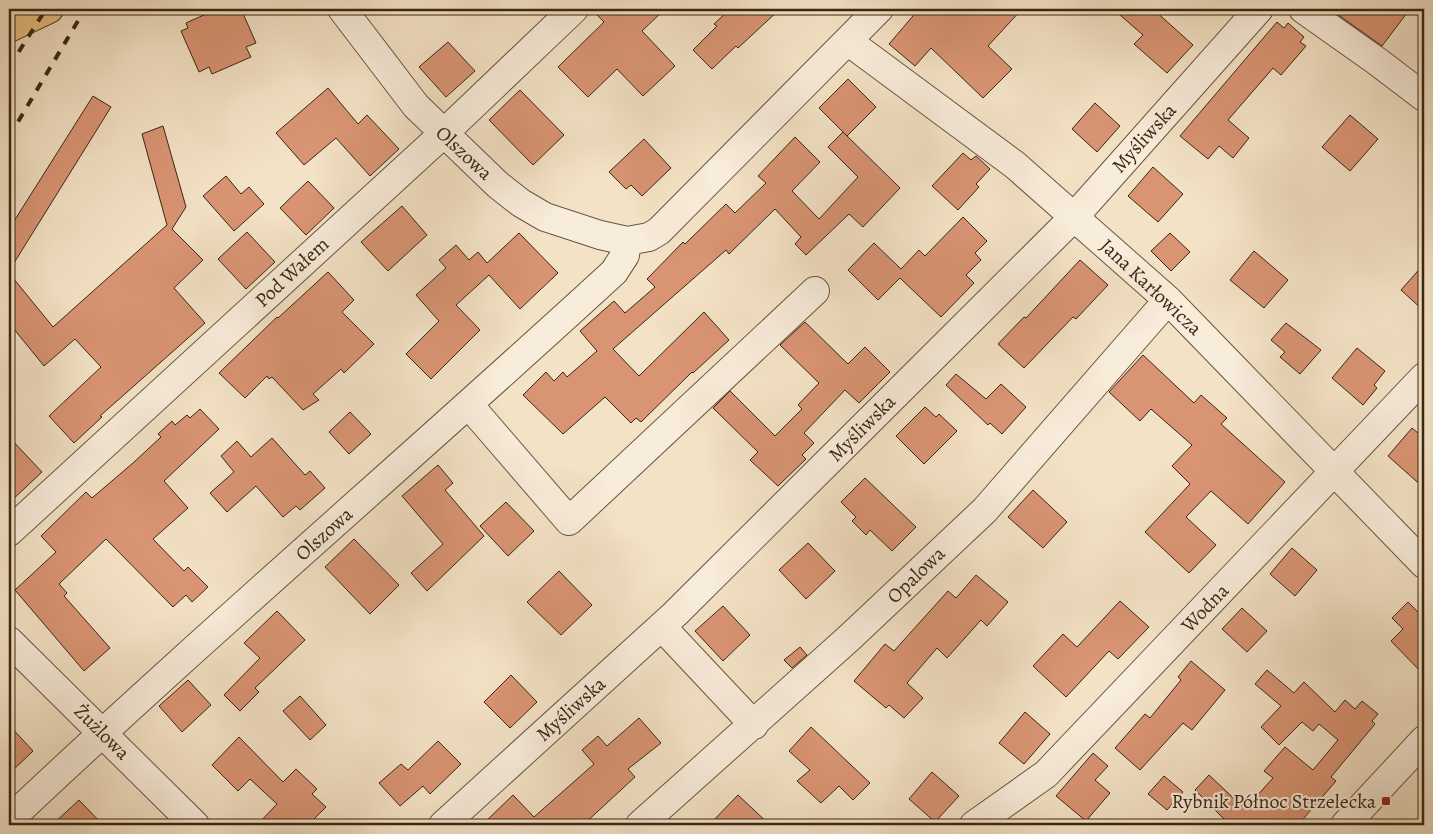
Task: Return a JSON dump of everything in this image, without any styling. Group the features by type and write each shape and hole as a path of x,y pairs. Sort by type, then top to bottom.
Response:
{"main road":[{"path":"9,28 49,9"}],"street":[{"name":"Olszowa","path":"342,9 391,76 443,134 498,185 533,211 557,223 600,236 627,241 650,237 659,231 849,42 879,9"},
{"name":"Pod Wałem","path":"9,532 443,134 574,9"},
{"name":"Myśliwska","path":"443,825 662,627 1074,217 1258,9"},
{"path":"1303,9 1424,97"},
{"name":"Jana Karłowicza","path":"849,42 967,127 1015,165 1168,300 1424,564"},
{"name":"Olszowa","path":"9,820 102,732 469,405 614,272 625,255 627,241"},
{"path":"469,405 569,521 815,291"},
{"name":"Opalowa","path":"640,825 754,725 985,510 1168,300"},
{"name":"Wodna","path":"974,825 1046,774 1424,377"},
{"path":"662,627 754,725"},
{"name":"Żużlowa","path":"9,640 195,825"},
{"path":"1345,825 1424,740"}],"building":[{"path":"217,9 241,9 256,43 246,47 251,57 212,74 209,67 199,72 181,31 188,28 186,23"},
{"path":"591,9 665,9 642,31 675,66 643,96 617,69 588,97 558,67 604,22"},
{"path":"730,9 780,9 712,69 693,50 717,26 714,24"},
{"path":"919,9 1022,9 988,46 1012,69 983,98 931,48 915,66 889,44"},
{"path":"1113,9 1153,9 1193,45 1167,73 1134,44 1143,35"},
{"path":"1330,9 1410,9 1382,46"},
{"path":"1277,22 1284,28 1288,23 1304,37 1300,42 1306,46 1281,75 1273,68 1228,120 1249,138 1233,158 1219,146 1208,159 1180,136"},
{"path":"448,42 475,71 446,97 419,67"},
{"path":"848,79 876,107 847,136 819,108"},
{"path":"328,88 358,124 367,115 399,149 370,176 336,138 304,165 276,133"},
{"path":"520,90 564,135 533,165 489,120"},
{"path":"93,96 111,107 9,271 9,229"},
{"path":"1095,103 1120,126 1097,152 1072,129"},
{"path":"1350,115 1378,139 1350,171 1322,147"},
{"path":"163,126 186,207 172,229 203,260 174,288 205,323 100,416 102,417 74,443 49,416 101,367 75,339 44,366 9,323 9,273 53,327 167,225 142,134"},
{"path":"843,132 900,188 863,227 849,214 806,255 795,244 801,237 775,209 729,254 726,250 613,349 639,376 704,312 729,340 692,372 641,422 636,418 631,423 605,397 563,434 523,395 546,372 554,381 563,372 567,377 597,351 580,331 614,301 625,313 655,287 647,279 683,242 685,244 726,204 735,213 766,183 758,176 795,137 820,162 792,191 819,219 858,177 828,147"},
{"path":"644,139 671,168 642,196 631,185 626,189 609,172"},
{"path":"963,153 971,160 976,156 990,169 976,184 979,187 958,210 932,186"},
{"path":"1153,167 1183,194 1158,222 1128,196"},
{"path":"226,176 241,194 249,187 264,204 234,231 203,196"},
{"path":"308,181 334,208 306,235 280,208"},
{"path":"402,206 427,235 388,271 361,242"},
{"path":"963,217 987,241 975,253 981,260 966,275 974,283 941,317 900,278 878,300 848,270 874,243 901,269 919,250 925,256"},
{"path":"247,232 275,262 246,289 218,259"},
{"path":"519,233 558,273 520,309 489,275 456,305 480,330 431,379 406,354 439,321 416,295 446,268 439,260 456,245 469,260 478,252 487,263"},
{"path":"1170,233 1190,252 1171,271 1151,251"},
{"path":"1254,251 1288,280 1264,308 1230,280"},
{"path":"1080,260 1108,285 1076,319 1073,317 1024,368 998,344 1024,317 1026,318"},
{"path":"1424,264 1424,311 1401,290"},
{"path":"328,272 354,300 342,312 374,344 344,373 341,369 313,394 319,400 303,410 272,377 269,379 267,376 245,398 219,373 277,317"},
{"path":"805,322 848,364 865,347 890,372 859,403 845,390 804,433 814,443 802,455 806,459 778,486 750,460 758,452 713,408 730,391 775,436 802,409 798,405 819,383 780,345"},
{"path":"1286,323 1321,350 1300,374 1280,357 1285,352 1271,340"},
{"path":"1357,348 1385,371 1374,385 1377,388 1363,405 1332,378"},
{"path":"1143,355 1194,403 1201,395 1227,418 1221,424 1285,482 1248,524 1211,491 1186,517 1216,545 1189,573 1145,532 1190,484 1172,466 1192,445 1151,409 1140,421 1109,392"},
{"path":"956,374 986,399 1001,384 1026,407 1002,434 990,423 988,425 946,385"},
{"path":"925,407 936,417 939,414 957,431 924,464 896,436"},
{"path":"200,409 219,429 164,481 188,508 153,539 184,571 188,567 208,587 192,602 186,595 173,607 106,539 59,584 67,593 64,596 110,648 84,671 15,590 56,552 41,536 86,492 92,498 133,463 161,437 158,434 172,421 175,425 187,415 190,418"},
{"path":"350,412 371,434 349,454 329,432"},
{"path":"1412,428 1424,438 1424,488 1388,456"},
{"path":"9,437 42,472 9,503"},
{"path":"272,438 305,475 310,471 325,488 300,510 296,506 283,517 256,486 227,512 210,493 234,472 221,456 237,441 251,457"},
{"path":"438,465 453,483 445,490 484,536 427,591 411,573 443,544 402,496"},
{"path":"865,478 916,527 892,551 870,530 866,535 852,521 856,517 841,502"},
{"path":"1033,490 1067,522 1043,548 1008,517"},
{"path":"506,502 534,531 508,556 480,526"},
{"path":"354,539 399,585 370,614 325,567"},
{"path":"808,543 835,571 806,599 779,570"},
{"path":"1292,548 1317,570 1295,596 1270,574"},
{"path":"559,571 592,605 561,635 527,602"},
{"path":"976,575 1008,602 987,626 981,620 947,658 937,648 907,683 923,698 904,718 889,705 886,708 854,681 885,644 894,651 948,591 956,598"},
{"path":"1120,601 1149,627 1118,659 1109,651 1066,697 1033,666 1063,634 1077,647"},
{"path":"1408,602 1419,613 1424,608 1424,675 1391,641 1403,629 1392,618"},
{"path":"723,606 750,635 723,661 695,631"},
{"path":"1242,608 1267,631 1247,652 1222,629"},
{"path":"277,611 305,640 255,688 259,692 240,711 224,695 260,658 244,643"},
{"path":"800,647 807,655 792,668 784,660"},
{"path":"1191,661 1225,690 1192,730 1183,723 1140,770 1115,748 1145,714 1150,718 1181,680 1178,677"},
{"path":"1267,670 1294,693 1304,682 1335,712 1345,700 1355,709 1362,701 1378,714 1372,721 1375,724 1331,777 1336,781 1298,825 1230,825 1195,790 1209,775 1245,809 1273,778 1264,771 1285,747 1313,770 1338,740 1319,724 1313,731 1302,722 1279,745 1261,727 1281,706 1255,684"},
{"path":"511,675 537,702 510,728 484,702"},
{"path":"188,680 211,705 182,732 159,706"},
{"path":"300,696 326,725 310,740 283,711"},
{"path":"1025,712 1050,734 1024,764 999,743"},
{"path":"639,718 661,743 628,769 635,777 583,825 482,825 513,795 534,817 594,764 582,750 598,736 607,746"},
{"path":"9,725 33,751 9,774"},
{"path":"811,727 870,783 853,800 839,786 821,803 797,781 810,770 789,751"},
{"path":"239,737 283,782 296,769 317,789 312,794 326,807 308,825 257,825 277,804 250,779 238,791 212,765"},
{"path":"438,741 461,764 430,794 423,786 400,806 379,783 401,764 408,770"},
{"path":"1093,753 1108,766 1095,780 1110,793 1086,821 1056,796"},
{"path":"932,772 959,796 935,822 909,799"},
{"path":"1164,776 1183,792 1167,810 1148,794"},
{"path":"738,795 770,825 709,825"},
{"path":"79,800 103,825 52,825"}],"railway":[{"path":"9,67 46,9"},
{"path":"9,137 85,9"}],"place":[{"name":"Rybnik Północ Strzelecka","path":"1386,801"}]}
